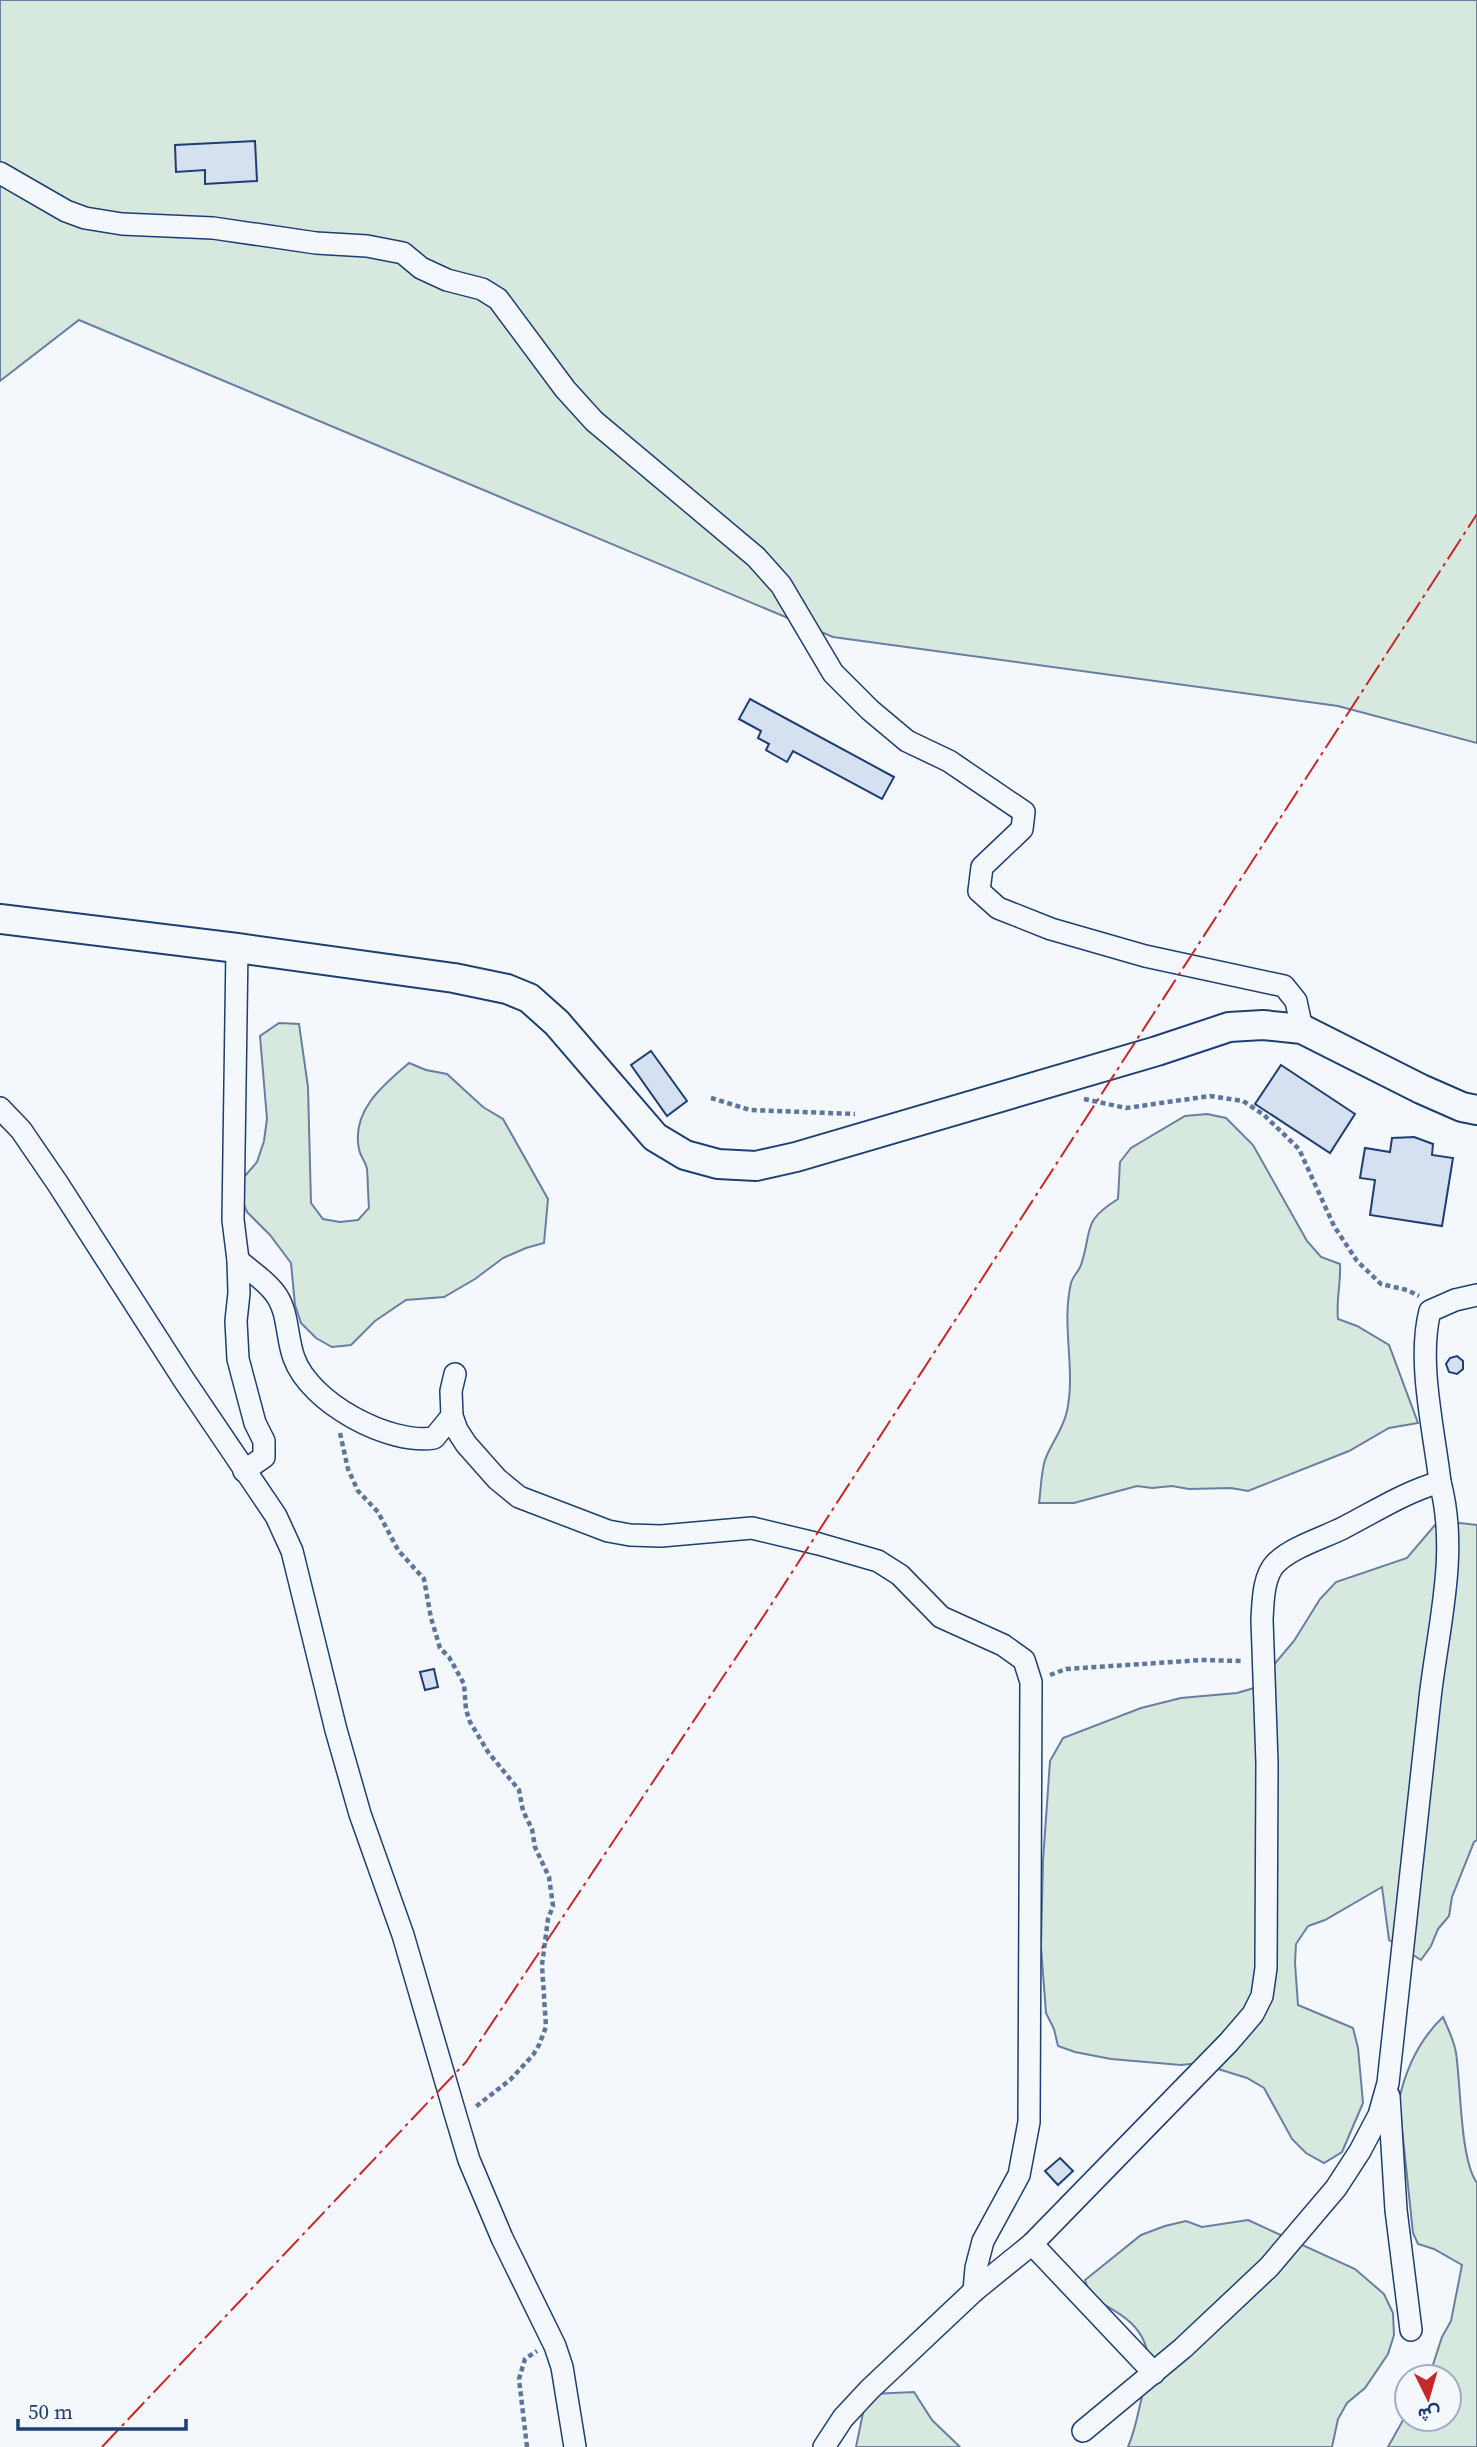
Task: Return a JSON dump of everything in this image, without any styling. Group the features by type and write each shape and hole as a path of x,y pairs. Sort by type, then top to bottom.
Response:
{"street":[{"path":"0,173 65,211 85,218 122,224 213,228 316,243 367,246 403,253 421,268 447,280 482,289 498,299 565,389 594,421 756,557 773,575 781,584 832,673 907,741 949,761 1024,812 1022,828 982,867 979,891 998,908 1051,929 1145,956 1284,986 1296,1001 1303,1029"},
{"path":"0,919 237,947 454,978 508,989 529,998 557,1023 655,1137 685,1155 718,1164 756,1166 796,1157 1157,1051 1229,1027 1263,1025 1303,1029 1421,1089 1462,1107 1477,1110"},
{"path":"237,947 233,1220 238,1260 238,1359 255,1423 264,1441 264,1457 244,1471"},
{"path":"0,1108 21,1130 58,1184 276,1516 292,1551 335,1730 360,1814 403,1935 469,2160 491,2213 555,2346 562,2367 575,2447"},
{"path":"238,1260 275,1292 286,1320 295,1361 314,1389 340,1412 382,1429 420,1440 434,1438 452,1416"},
{"path":"1083,2431 1154,2373 1269,2267 1336,2188 1379,2115 1388,2083 1431,1693 1447,1578 1445,1498 1440,1482 1425,1358 1427,1325 1430,1311 1455,1300 1477,1296"},
{"path":"455,1374 451,1391 452,1416 466,1444 497,1479 519,1497 608,1531 661,1536 752,1528 878,1561 900,1575 941,1617 1003,1645 1024,1660 1031,1682 1029,2122 1019,2175 983,2241 976,2267 974,2291"},
{"path":"824,2447 843,2417 974,2291 1032,2244 1253,2014 1262,1996 1266,1968 1267,1763 1262,1620 1268,1579 1275,1563 1313,1541 1390,1501 1440,1482"},
{"path":"1388,2083 1396,2210 1411,2330"},
{"path":"1032,2244 1154,2373"}],"path":[{"path":"1072,1102 1084,1099 1126,1108 1210,1096 1243,1101 1283,1131 1299,1149 1334,1226 1357,1261 1381,1284 1418,1294 1430,1311"},
{"path":"711,1098 750,1110 849,1112 895,1129"},
{"path":"340,1412 338,1426 352,1480 358,1491 378,1512 398,1550 424,1579 440,1648 453,1663 464,1684 470,1722 488,1752 519,1790 535,1847 549,1877 552,1895 553,1906 548,1919 542,1965 546,2027 540,2045 510,2080 457,2120"},
{"path":"1031,1682 1066,1669 1202,1661 1264,1661"},
{"path":"527,2447 519,2379 521,2368 525,2359 537,2350 555,2346"}],"shaded area":[{"path":"0,0 1477,0 1477,743 1338,706 833,637 79,320 0,381"},
{"path":"279,1023 299,1024 308,1087 311,1203 323,1219 340,1222 358,1220 369,1208 367,1169 359,1149 360,1123 371,1100 409,1063 447,1074 483,1107 503,1119 548,1199 544,1243 503,1258 444,1297 406,1300 375,1321 351,1345 332,1347 316,1338 301,1323 295,1305 291,1263 270,1235 247,1212 240,1195 244,1177 257,1162 267,1119 260,1036"},
{"path":"1207,1114 1226,1118 1253,1145 1307,1241 1321,1257 1340,1264 1338,1319 1357,1326 1389,1345 1418,1423 1389,1428 1349,1451 1248,1491 1231,1488 1137,1486 1074,1503 1039,1503 1045,1460 1067,1411 1070,1379 1068,1299 1072,1280 1085,1253 1093,1220 1118,1199 1120,1162 1131,1148 1185,1116"},
{"path":"1435,1525 1477,1525 1477,1840 1452,1897 1449,1916 1438,1929 1421,1960 1389,1940 1382,1887 1325,1920 1308,1926 1296,1944 1298,2005 1353,2028 1358,2048 1363,2103 1342,2152 1324,2163 1306,2153 1292,2139 1264,2088 1247,2078 1199,2063 1181,2065 1111,2059 1058,2046 1046,2013 1041,1947 1043,1861 1050,1761 1063,1738 1141,1708 1181,1698 1237,1693 1254,1688 1294,1641 1320,1599 1336,1582 1407,1558"},
{"path":"1443,2017 1455,2048 1464,2140 1471,2172 1477,2183 1477,2447 1388,2447 1396,2433 1463,2433 1463,2363 1434,2363 1442,2337 1451,2321 1462,2265 1434,2249 1418,2244 1413,2233 1399,2100 1415,2055 1427,2035"},
{"path":"1248,2220 1355,2269 1384,2294 1393,2313 1394,2335 1388,2354 1365,2388 1347,2403 1338,2419 1332,2447 1128,2447 1145,2383 1147,2352 1139,2332 1131,2323 1090,2296 1085,2280 1141,2235 1165,2226 1186,2221 1202,2227"},
{"path":"914,2392 932,2420 960,2447 856,2447 864,2408 871,2394"}],"building":[{"path":"255,141 257,181 205,184 205,170 176,172 175,145"},
{"path":"750,699 894,777 882,799 793,751 787,762 766,750 769,744 758,738 761,731 739,719"},
{"path":"651,1051 687,1101 667,1116 631,1065"},
{"path":"1281,1065 1355,1114 1330,1153 1255,1104"},
{"path":"1414,1137 1433,1144 1432,1155 1453,1158 1442,1226 1370,1215 1375,1180 1360,1178 1365,1148 1390,1152 1392,1138"},
{"path":"1457,1356 1463,1361 1463,1369 1457,1374 1449,1372 1446,1364 1450,1358"},
{"path":"434,1669 438,1687 425,1690 420,1672"},
{"path":"1060,2158 1073,2171 1058,2185 1045,2171"}],"power":[{"path":"102,2447 466,2062 765,1614 1477,514"}]}
